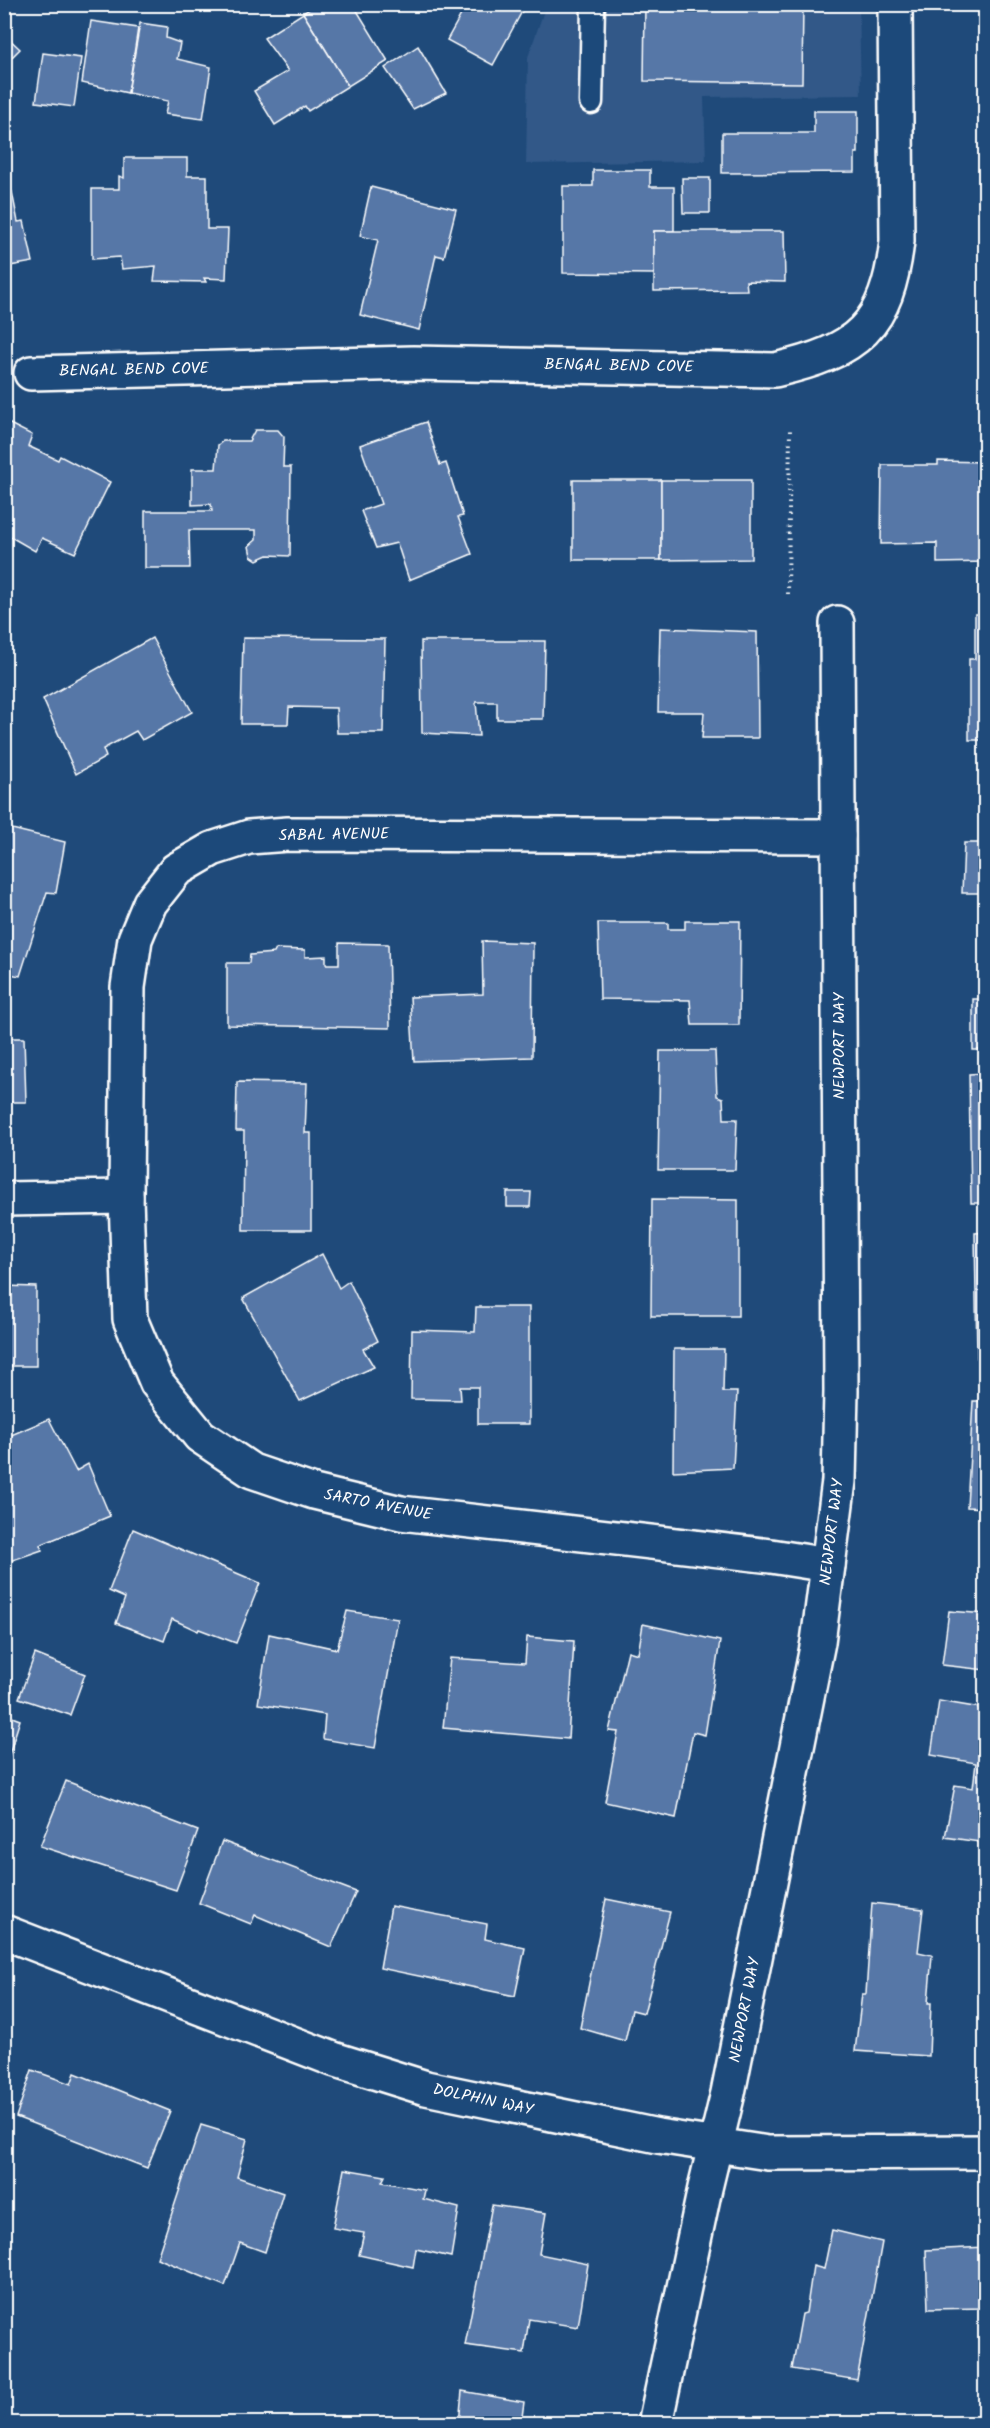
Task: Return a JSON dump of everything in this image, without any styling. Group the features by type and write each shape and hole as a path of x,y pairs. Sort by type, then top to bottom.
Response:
{"street":[{"name":"BENGAL BEND COVE","path":"31,372 413,363 775,370 816,361 848,345 869,324 883,302 893,273 897,241 895,4"},
{"name":"NEWPORT WAY","path":"655,2424 715,2146 818,1642 839,1481 841,1391 837,623"},
{"name":"SABAL AVENUE","path":"126,1197 128,987 135,939 150,903 176,870 212,849 249,837 288,834 838,836"},
{"path":"4,1199 126,1197"},
{"name":"SARTO AVENUE","path":"126,1197 130,1319 157,1383 200,1436 252,1471 314,1492 401,1513 771,1556 828,1565"},
{"name":"DOLPHIN WAY","path":"4,1932 333,2059 426,2088 715,2146 768,2153 986,2152"}],"lane":[{"path":"591,102 593,4"}],"path":[{"path":"788,594 790,427"}],"shaded area":[{"path":"546,5 859,5 861,95 704,97 706,161 526,164 528,57"}],"building":[{"path":"317,4 353,4 388,61 348,86 303,13"},
{"path":"467,4 526,4 493,65 447,40"},
{"path":"645,4 803,4 802,83 644,81"},
{"path":"303,13 348,86 308,111 305,106 275,125 254,91 288,71 264,38"},
{"path":"91,21 138,28 128,93 82,83"},
{"path":"140,23 167,27 166,38 180,43 177,59 211,67 203,119 165,114 168,101 128,93"},
{"path":"4,34 20,49 4,65"},
{"path":"418,46 446,93 413,109 385,68"},
{"path":"43,53 81,58 74,107 36,102"},
{"path":"814,111 858,111 858,153 855,153 855,172 722,173 722,133 814,133"},
{"path":"124,158 187,158 187,176 207,176 207,229 228,229 226,279 204,278 206,282 154,281 156,266 122,269 120,257 92,259 92,189 119,189 119,176 124,178"},
{"path":"593,170 650,170 650,187 674,187 674,231 654,231 654,274 563,273 563,186 593,186"},
{"path":"682,178 710,178 710,213 683,213"},
{"path":"371,187 456,209 444,257 436,255 419,330 360,315 378,240 360,236"},
{"path":"12,192 18,222 24,221 33,262 4,267 4,194"},
{"path":"654,231 784,231 785,282 746,281 747,290 654,291"},
{"path":"4,421 32,435 28,446 58,460 60,456 110,482 75,553 42,538 35,551 4,533 7,517 4,516"},
{"path":"426,422 440,465 446,463 463,516 458,517 472,554 409,580 397,543 376,548 361,511 381,504 360,445"},
{"path":"255,430 278,430 284,437 283,467 291,467 290,556 268,555 257,560 251,556 249,546 256,540 256,530 189,530 190,568 145,568 145,511 212,511 211,504 192,505 192,469 216,469 218,445 223,441 249,441"},
{"path":"938,461 986,462 986,562 937,563 937,543 881,544 882,465 938,465"},
{"path":"573,480 661,480 661,560 573,560"},
{"path":"661,480 751,480 751,559 661,560"},
{"path":"975,614 986,614 986,740 969,740 969,659 975,659"},
{"path":"660,628 757,632 758,738 702,738 704,712 658,712"},
{"path":"152,638 192,712 142,740 136,731 103,749 106,757 76,774 43,699"},
{"path":"243,638 385,639 383,733 337,733 336,708 289,707 288,724 241,724"},
{"path":"421,641 545,641 543,719 497,719 497,702 476,702 479,736 422,733"},
{"path":"4,827 65,842 56,893 47,892 20,976 4,973"},
{"path":"964,843 986,843 986,893 962,893"},
{"path":"685,921 740,921 739,1025 692,1025 690,1000 600,999 598,923 668,923 668,929 685,929"},
{"path":"482,941 533,943 532,1057 414,1061 410,997 483,994"},
{"path":"339,943 388,944 390,1028 227,1025 227,963 249,963 250,955 274,953 276,949 305,950 305,957 326,956 326,964 339,964"},
{"path":"973,999 986,999 986,1050 973,1050"},
{"path":"4,1038 24,1038 26,1102 4,1102"},
{"path":"660,1051 715,1051 717,1096 723,1098 724,1119 737,1119 735,1170 658,1170"},
{"path":"986,1073 986,1203 971,1203 969,1074"},
{"path":"237,1082 307,1083 305,1133 311,1133 311,1230 243,1230 244,1131 236,1131"},
{"path":"507,1192 531,1192 530,1207 507,1207"},
{"path":"652,1199 738,1200 738,1316 651,1316"},
{"path":"986,1232 986,1358 977,1358 975,1233"},
{"path":"322,1254 339,1288 349,1281 378,1341 363,1349 374,1367 300,1401 243,1298"},
{"path":"4,1286 36,1287 36,1366 4,1366"},
{"path":"476,1307 529,1307 529,1424 478,1424 478,1387 460,1387 461,1400 411,1399 412,1330 475,1332"},
{"path":"674,1349 724,1349 723,1392 737,1392 733,1468 673,1471"},
{"path":"973,1401 986,1401 986,1508 967,1507"},
{"path":"49,1419 76,1471 88,1464 110,1516 40,1545 42,1550 4,1563 4,1488 7,1487 4,1481 4,1438"},
{"path":"133,1529 260,1583 236,1643 199,1629 198,1631 172,1619 164,1641 116,1623 125,1598 109,1591"},
{"path":"347,1611 398,1619 375,1748 323,1739 325,1715 258,1704 269,1634 337,1649"},
{"path":"949,1611 986,1614 986,1670 942,1665"},
{"path":"643,1624 720,1641 705,1735 693,1732 676,1818 605,1802 618,1732 609,1731 628,1651 638,1654"},
{"path":"527,1637 574,1641 568,1739 443,1728 450,1658 525,1663"},
{"path":"35,1654 85,1674 70,1715 19,1698"},
{"path":"939,1701 986,1709 986,1843 945,1837 955,1785 973,1788 976,1763 931,1755"},
{"path":"4,1714 20,1720 4,1770"},
{"path":"66,1781 198,1831 176,1890 40,1846"},
{"path":"222,1841 356,1892 331,1947 255,1915 251,1924 199,1903"},
{"path":"606,1899 670,1912 644,2013 632,2010 625,2041 580,2028"},
{"path":"872,1903 923,1909 918,1952 932,1955 928,2003 931,2003 929,2056 855,2051 862,1994 866,1994"},
{"path":"391,1906 487,1924 485,1939 525,1948 515,1996 380,1968"},
{"path":"983,1913 986,1913 986,1941 983,1941"},
{"path":"4,2059 12,2062 4,2080"},
{"path":"32,2070 71,2084 75,2073 170,2111 147,2168 16,2117"},
{"path":"201,2125 247,2139 237,2177 283,2193 265,2252 240,2243 225,2286 157,2258"},
{"path":"344,2169 385,2176 382,2182 425,2190 423,2199 459,2208 451,2257 416,2249 413,2267 359,2255 364,2233 333,2228"},
{"path":"492,2205 546,2213 539,2254 588,2264 578,2327 529,2319 524,2353 465,2345"},
{"path":"832,2230 882,2242 857,2380 792,2369 802,2314 806,2313 813,2266 824,2269"},
{"path":"986,2247 986,2308 928,2309 926,2250"},
{"path":"462,2391 524,2402 521,2424 459,2424"}]}
